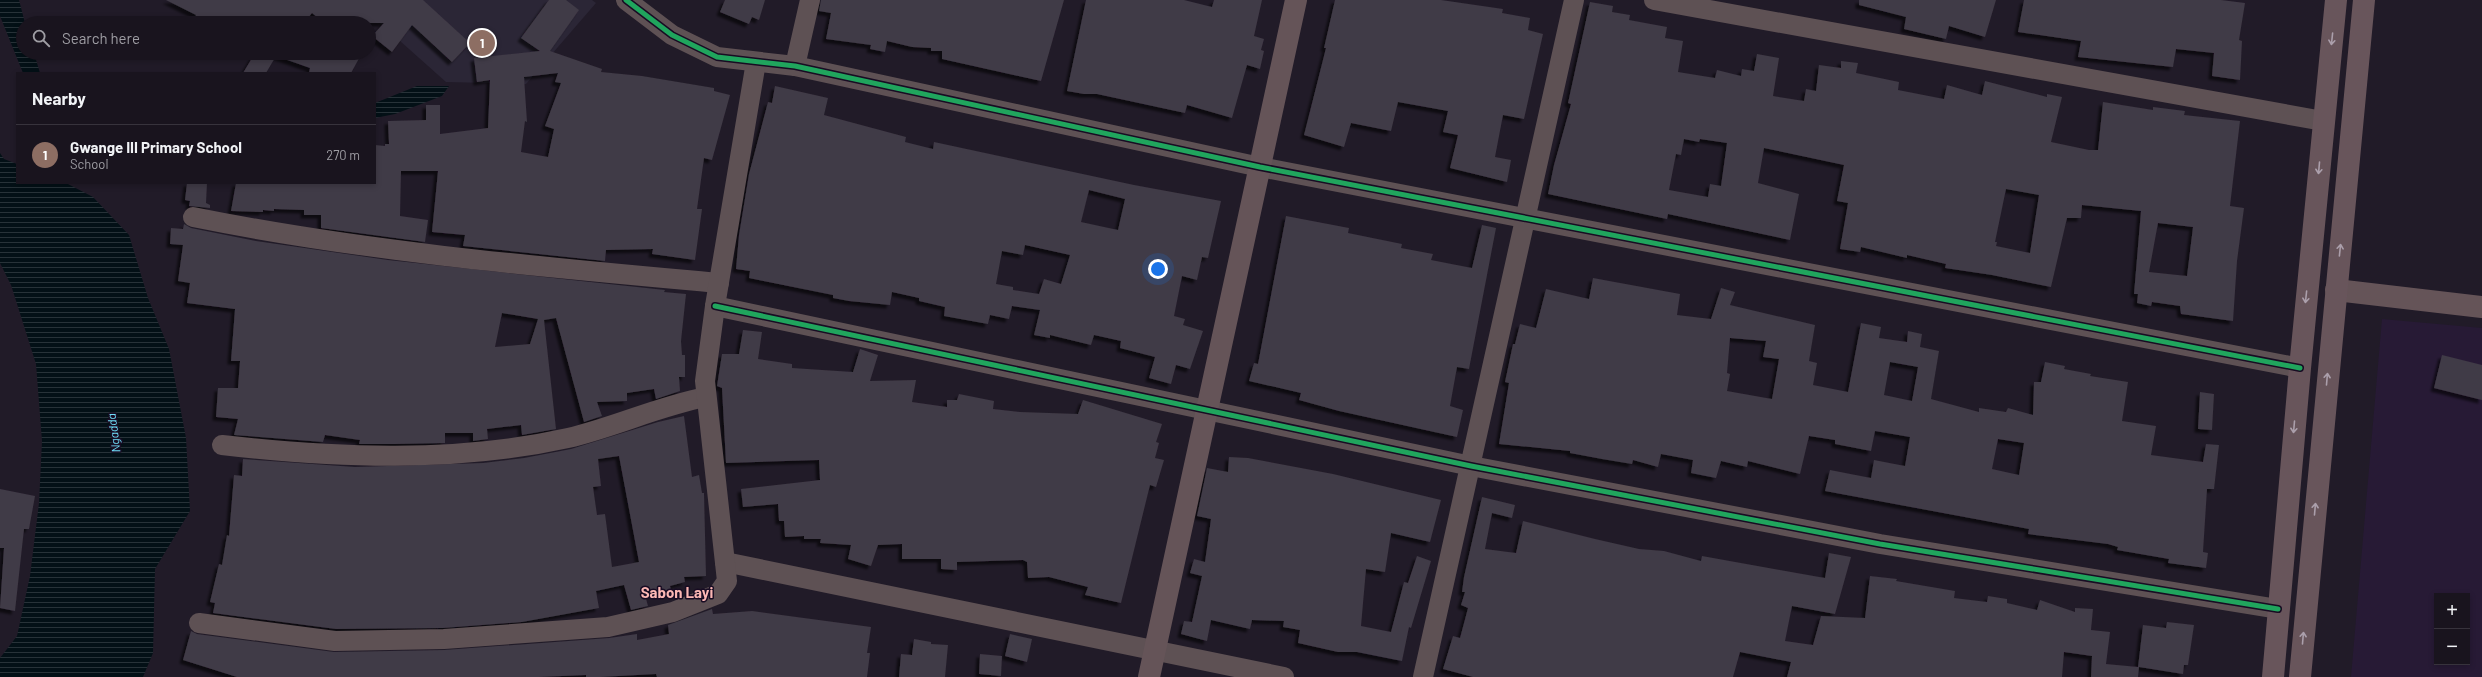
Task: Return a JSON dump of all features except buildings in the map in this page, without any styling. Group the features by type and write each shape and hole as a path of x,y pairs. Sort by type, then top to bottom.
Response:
{"highway":[{"path":"2273,677 2300,368 2336,0"},
{"path":"2300,677 2364,0"}],"main road":[{"path":"1149,677 1296,0"},
{"path":"2336,290 2482,307"}],"street":[{"path":"626,0 672,35 717,57 795,66 1260,166 2300,368"},
{"path":"795,66 810,0"},
{"path":"1423,677 1574,0"},
{"path":"1654,0 2323,121"},
{"path":"199,623 335,641 444,639 608,627 673,612 718,594 727,581 705,381 715,306 756,62"},
{"path":"192,217 280,235 404,251 569,270 719,283"},
{"path":"715,306 1471,466 1880,544 2278,609"},
{"path":"222,445 291,453 375,456 499,451 569,438 635,418 672,404 706,396"},
{"path":"725,562 1284,677"}],"shaded area":[{"path":"354,0 592,0 596,3 526,84 446,82 376,20 376,16 372,16"},
{"path":"2382,319 2482,328 2482,677 2351,677"}],"water":[{"path":"0,0 19,0 23,16 16,16 16,56 0,16"},
{"path":"18,60 36,60 40,72 23,72"},
{"path":"417,86 449,86 442,96 395,114 376,118 376,103"},
{"name":"Ngadda","path":"0,153 4,159 16,164 16,184 68,184 93,197 129,235 148,298 169,349 186,438 190,511 155,569 153,653 143,677 0,677 0,658 17,636 30,576 39,503 42,441 36,364 11,285 0,263"}],"cycle path":[{"path":"626,0 672,35 717,57 795,66 1260,167 2300,368"},
{"path":"715,306 1471,466 1880,544 2278,609"}],"place":[{"name":"Gwange III Primary School","path":"482,43"}],"district":[{"name":"Sabon Layi","path":"677,593"}]}
